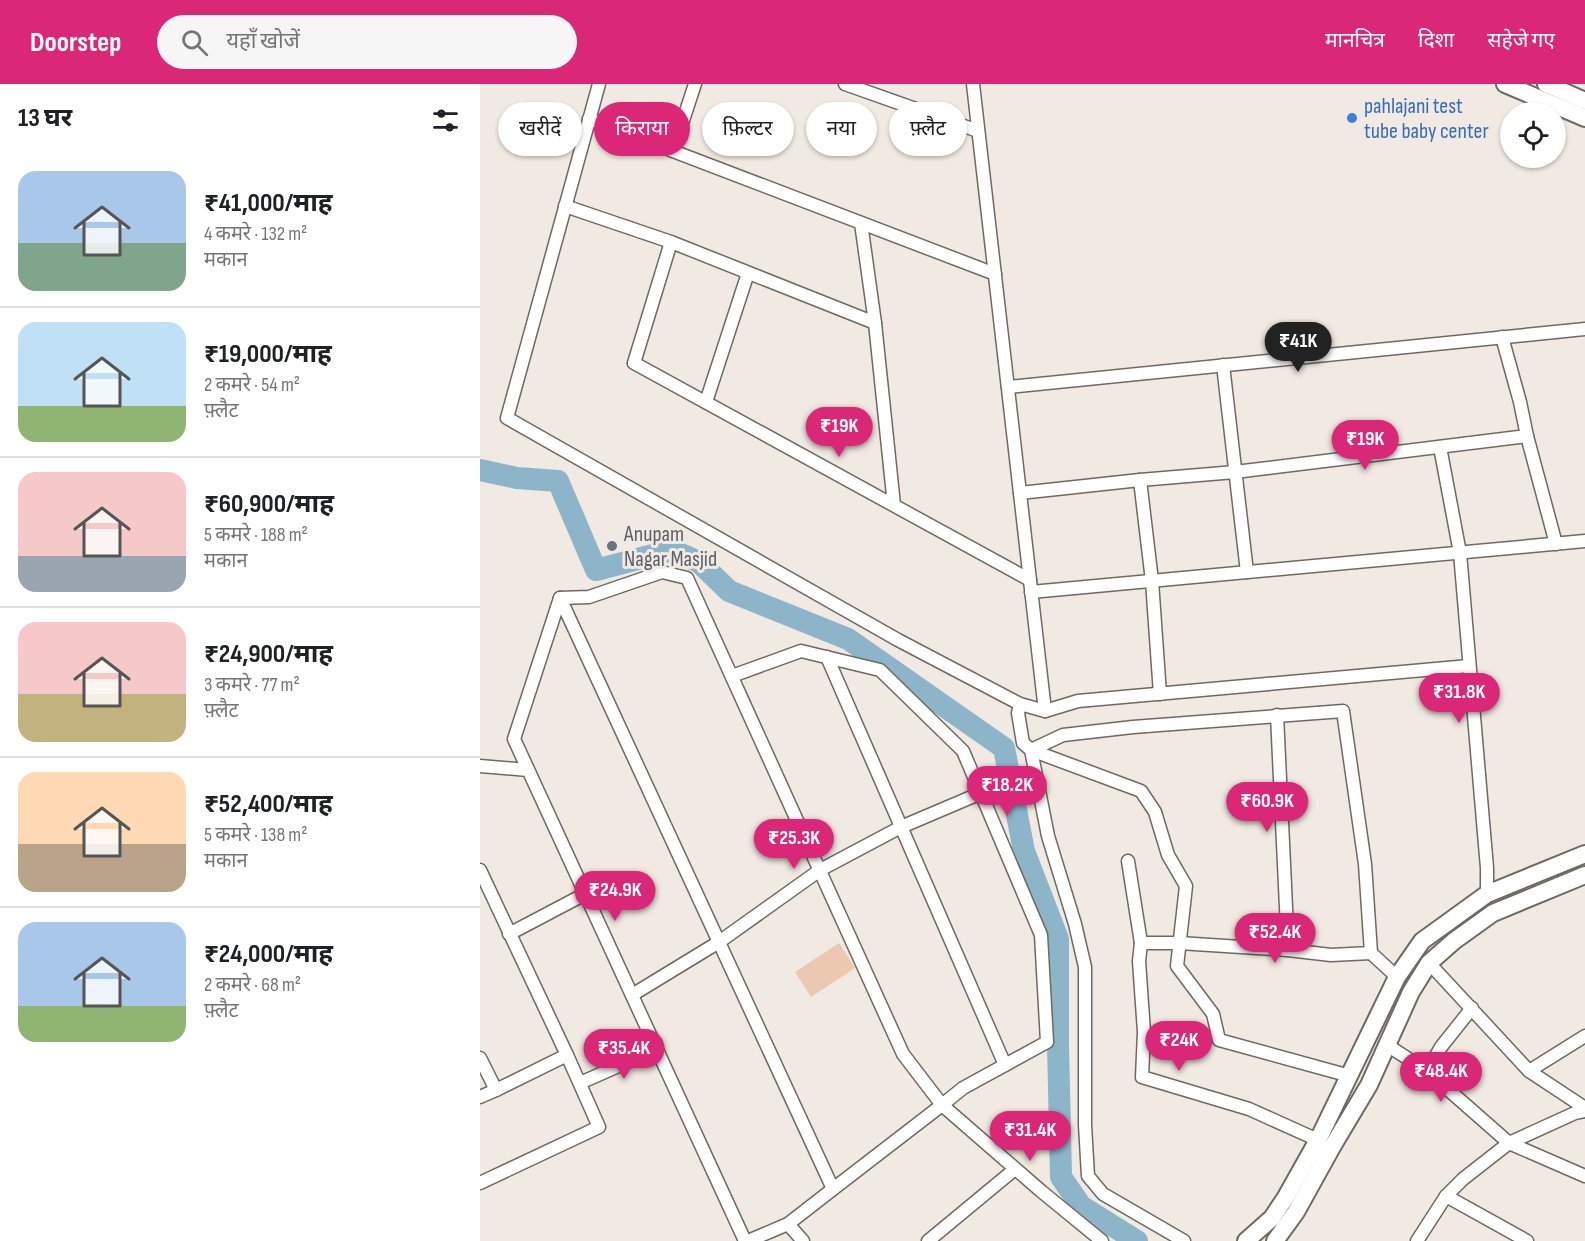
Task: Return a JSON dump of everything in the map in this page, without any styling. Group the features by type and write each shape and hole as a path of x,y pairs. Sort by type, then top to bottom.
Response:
{"street":[{"path":"599,84 507,418 898,640 1020,704 1045,711 1078,701 1469,666"},
{"path":"689,102 695,84"},
{"path":"845,84 978,131"},
{"path":"973,84 1045,711"},
{"path":"1504,84 1585,118"},
{"path":"1546,84 1578,94"},
{"path":"589,119 594,121"},
{"path":"687,156 995,274"},
{"path":"565,206 670,242 875,323"},
{"path":"861,223 875,323 894,505"},
{"path":"670,242 634,363 894,505 1031,586 1152,581 1585,541"},
{"path":"706,402 748,273"},
{"path":"1008,387 1585,329"},
{"path":"1502,337 1556,544"},
{"path":"1223,365 1247,572"},
{"path":"1020,493 1235,472 1527,436"},
{"path":"1440,447 1460,552 1487,868 1487,894 1493,913"},
{"path":"1140,480 1152,581 1160,693"},
{"path":"560,598 589,597 662,572 687,578 903,1054 942,1105 1099,1240"},
{"path":"560,598 514,739 747,1241 788,1224 963,1088 1047,1042 1041,935 963,751 880,670 801,651 732,676"},
{"path":"560,598 833,1189"},
{"path":"827,657 1005,1065"},
{"path":"1020,704 1018,713 1023,743 1031,750 1141,791 1155,812 1168,855 1186,886 1177,966 1213,1014 1219,1040 1350,1076"},
{"path":"1031,750 1063,735 1133,727 1342,711 1365,864 1371,953 1397,977"},
{"path":"1277,715 1288,950"},
{"path":"1031,750 1048,836 1075,924 1085,967 1085,1125 1088,1176 1103,1194 1184,1241"},
{"path":"480,766 528,770"},
{"path":"632,995 719,942 820,870 901,827 981,793"},
{"path":"1246,1241 1272,1218 1286,1197 1318,1140 1397,977 1422,941 1487,894 1585,854"},
{"path":"1128,861 1141,943 1139,961 1144,1032 1142,1077 1249,1109 1318,1140"},
{"path":"480,870 599,1127 480,1183"},
{"path":"1275,1241 1296,1212 1369,1085 1411,992 1429,963 1454,941 1493,913 1585,875"},
{"path":"509,934 585,894"},
{"path":"1141,943 1179,943 1331,955 1371,953"},
{"path":"1429,963 1529,1071 1585,1109"},
{"path":"1427,1071 1441,1047 1472,1008"},
{"path":"1529,1071 1585,1036"},
{"path":"1387,1045 1427,1071 1509,1143 1585,1176"},
{"path":"580,1083 657,1049"},
{"path":"480,1097 567,1055"},
{"path":"480,1058 496,1090"},
{"path":"1417,1241 1446,1196 1463,1179 1509,1143 1585,1109"},
{"path":"928,1241 1015,1169"},
{"path":"1446,1196 1527,1241"},
{"path":"788,1224 803,1241"}],"building":[{"path":"839,943 855,968 811,997 795,972"}],"waterway":[{"path":"480,470 517,478 558,481 596,570 672,550 699,562 729,591 848,639 1004,748 1024,851 1058,939 1061,1177 1081,1206 1137,1241"}],"place":[{"name":"pahlajani test tube baby center","path":"1352,118"},
{"name":"Anupam Nagar Masjid","path":"612,546"}]}
